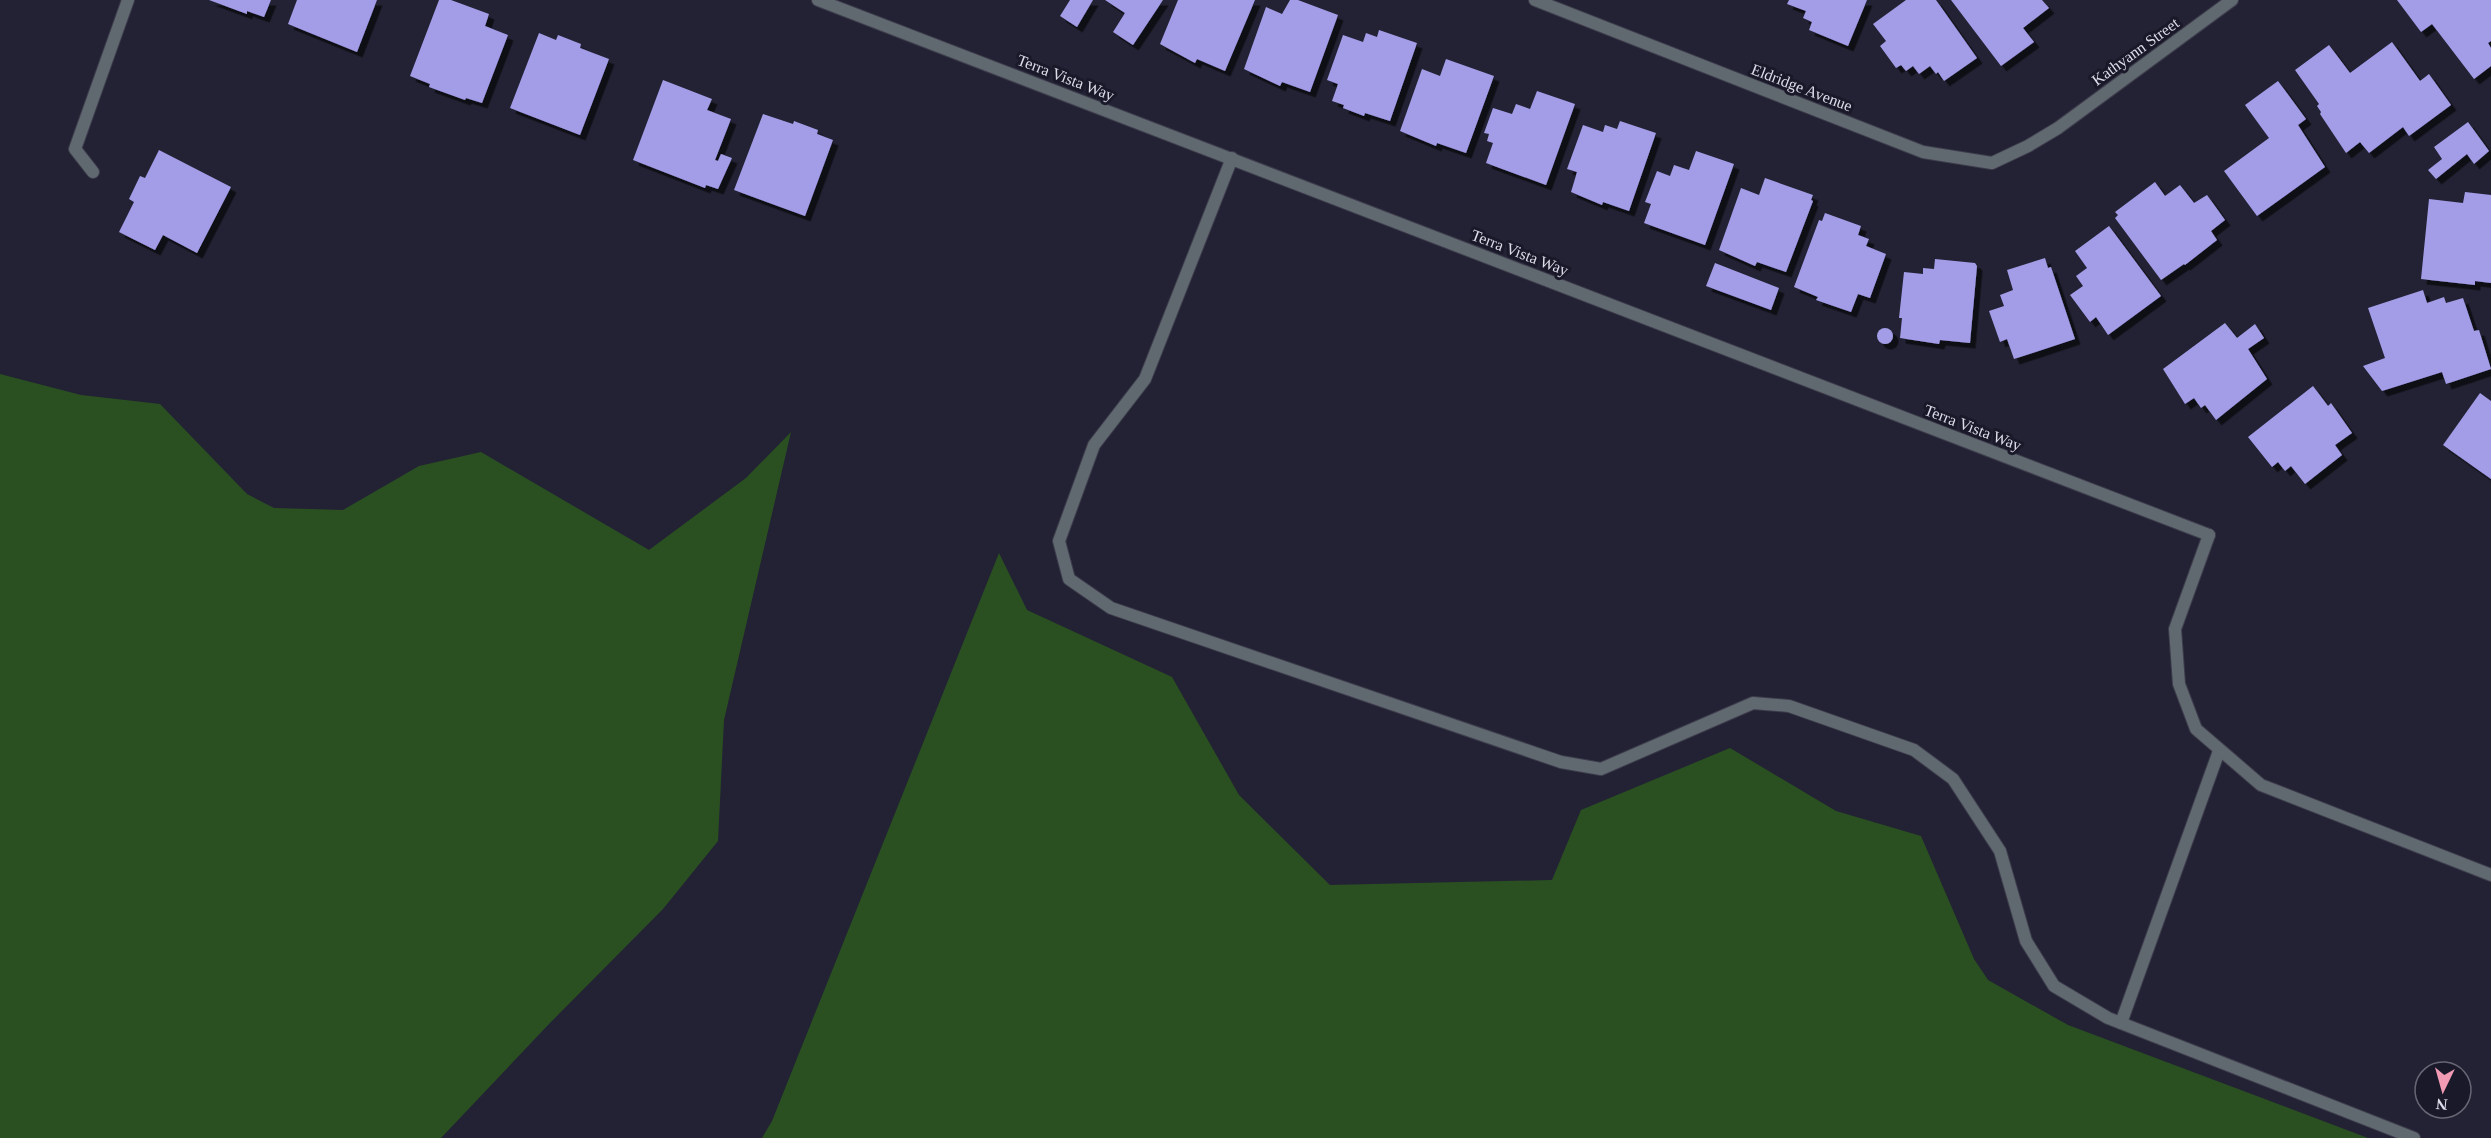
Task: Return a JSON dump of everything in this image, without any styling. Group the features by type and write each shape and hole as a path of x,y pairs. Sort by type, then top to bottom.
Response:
{"street":[{"path":"93,172 75,149 128,0"},
{"name":"Terra Vista Way","path":"818,0 2210,535 2175,629 2179,684 2196,729 2219,751"},
{"name":"Eldridge Avenue","path":"1536,0 1923,152 1992,163 2028,146 2058,128"},
{"name":"Kathyann Street","path":"2058,128 2232,0"},
{"path":"1232,158 1145,379 1094,445 1059,541 1069,579 1111,608 1561,762 1601,769 1753,703 1789,706 1914,750 1953,779 2000,851 2026,941 2054,986 2108,1018 2414,1138"},
{"path":"2121,1023 2219,751 2262,785 2491,875"}],"green space":[{"path":"0,374 81,395 160,404 247,494 274,508 343,510 419,466 481,452 649,550 746,478 791,432 724,720 718,841 663,909 548,1025 441,1138 0,1138"},
{"path":"999,553 1027,610 1172,677 1239,795 1330,885 1552,880 1581,810 1730,748 1836,811 1921,836 1974,959 1988,980 2068,1025 2368,1138 762,1138 772,1121"}],"building":[{"path":"209,0 271,0 264,17 247,11 247,14"},
{"path":"297,0 377,0 357,52 288,24"},
{"path":"439,0 451,0 489,14 485,26 508,35 482,103 466,98 465,100 429,87 430,84 410,76"},
{"path":"1070,0 1093,0 1077,27 1060,16"},
{"path":"1105,0 1163,0 1133,45 1113,32 1125,13"},
{"path":"1178,0 1255,0 1225,71 1197,59 1195,63 1160,44"},
{"path":"1290,0 1298,0 1338,15 1310,92 1282,82 1280,86 1244,69 1266,7 1282,14"},
{"path":"1789,0 1867,0 1848,46 1809,30 1812,22 1803,18 1806,11 1787,4"},
{"path":"1906,0 1936,0 1977,58 1944,81 1930,66 1919,74 1913,66 1906,71 1901,65 1896,68 1880,46 1886,41 1873,24"},
{"path":"1951,0 2042,0 2049,8 2023,28 2034,42 2001,66"},
{"path":"2397,0 2491,0 2491,41 2488,43 2491,48 2491,66 2474,79 2432,24 2421,32"},
{"path":"1379,30 1417,43 1390,121 1365,113 1364,116 1332,101 1338,84 1327,80 1343,35 1363,42 1366,33 1377,37"},
{"path":"539,33 556,40 558,35 581,44 580,48 609,59 580,135 510,108"},
{"path":"2392,42 2420,81 2429,74 2451,105 2409,136 2403,127 2369,153 2360,142 2346,153 2320,114 2317,106 2319,104 2295,70 2329,45 2350,73"},
{"path":"1446,59 1494,76 1466,153 1437,143 1436,146 1400,131 1422,69 1440,76"},
{"path":"663,80 712,99 707,110 731,119 715,160 718,161 721,154 732,158 718,189 706,185 705,188 633,160"},
{"path":"2278,81 2306,119 2298,125 2325,167 2257,216 2224,171 2269,138 2245,105"},
{"path":"1537,91 1575,104 1546,185 1486,163 1493,143 1487,141 1489,134 1484,133 1493,108 1512,114 1516,104 1530,109"},
{"path":"763,114 793,124 794,121 818,130 817,134 833,140 805,216 734,190"},
{"path":"1620,121 1656,133 1629,211 1603,202 1602,205 1571,192 1577,172 1567,169 1583,125 1603,132 1605,125 1617,129"},
{"path":"2468,122 2489,151 2474,164 2467,154 2436,179 2428,170 2442,159 2434,147"},
{"path":"159,150 231,187 197,253 163,235 155,250 119,232 134,202 129,199 140,176 145,178"},
{"path":"1696,151 1734,164 1705,245 1644,223 1651,204 1645,202 1657,171 1670,176 1674,165 1689,170"},
{"path":"1765,178 1813,195 1811,200 1813,201 1786,272 1757,262 1755,266 1719,250 1741,188 1759,195"},
{"path":"2155,182 2165,196 2180,185 2194,203 2207,195 2225,220 2211,231 2217,240 2161,280 2115,218 2118,215 2115,212"},
{"path":"2465,192 2491,195 2491,283 2475,281 2475,285 2421,279 2429,199 2463,203"},
{"path":"1825,213 1861,226 1858,235 1869,239 1866,246 1886,254 1870,298 1858,294 1851,312 1816,300 1818,297 1794,287 1819,220 1822,221"},
{"path":"2109,226 2161,296 2108,335 2096,317 2090,322 2070,295 2083,286 2076,276 2087,268 2075,251"},
{"path":"2045,258 2048,268 2051,267 2075,339 2014,359 2007,339 2000,342 1989,311 2004,306 2000,295 2013,290 2007,270"},
{"path":"1935,259 1975,263 1977,266 1970,343 1940,340 1939,344 1900,338 1902,318 1899,318 1904,272 1923,274 1923,268 1934,269"},
{"path":"1715,263 1779,288 1771,310 1706,286"},
{"path":"2423,290 2427,303 2444,297 2446,303 2463,298 2474,331 2479,330 2491,369 2446,384 2442,372 2382,391 2363,366 2385,358 2368,308"},
{"path":"2225,323 2237,338 2255,324 2264,338 2248,349 2267,379 2216,420 2205,405 2201,408 2194,398 2185,404 2163,369"},
{"path":"1882,328 1888,328 1893,336 1891,342 1882,344 1877,339 1877,333"},
{"path":"2313,386 2328,406 2331,403 2352,433 2335,445 2342,455 2305,484 2291,466 2285,471 2278,462 2272,467 2248,437"},
{"path":"2480,393 2491,401 2491,479 2443,445"}]}
